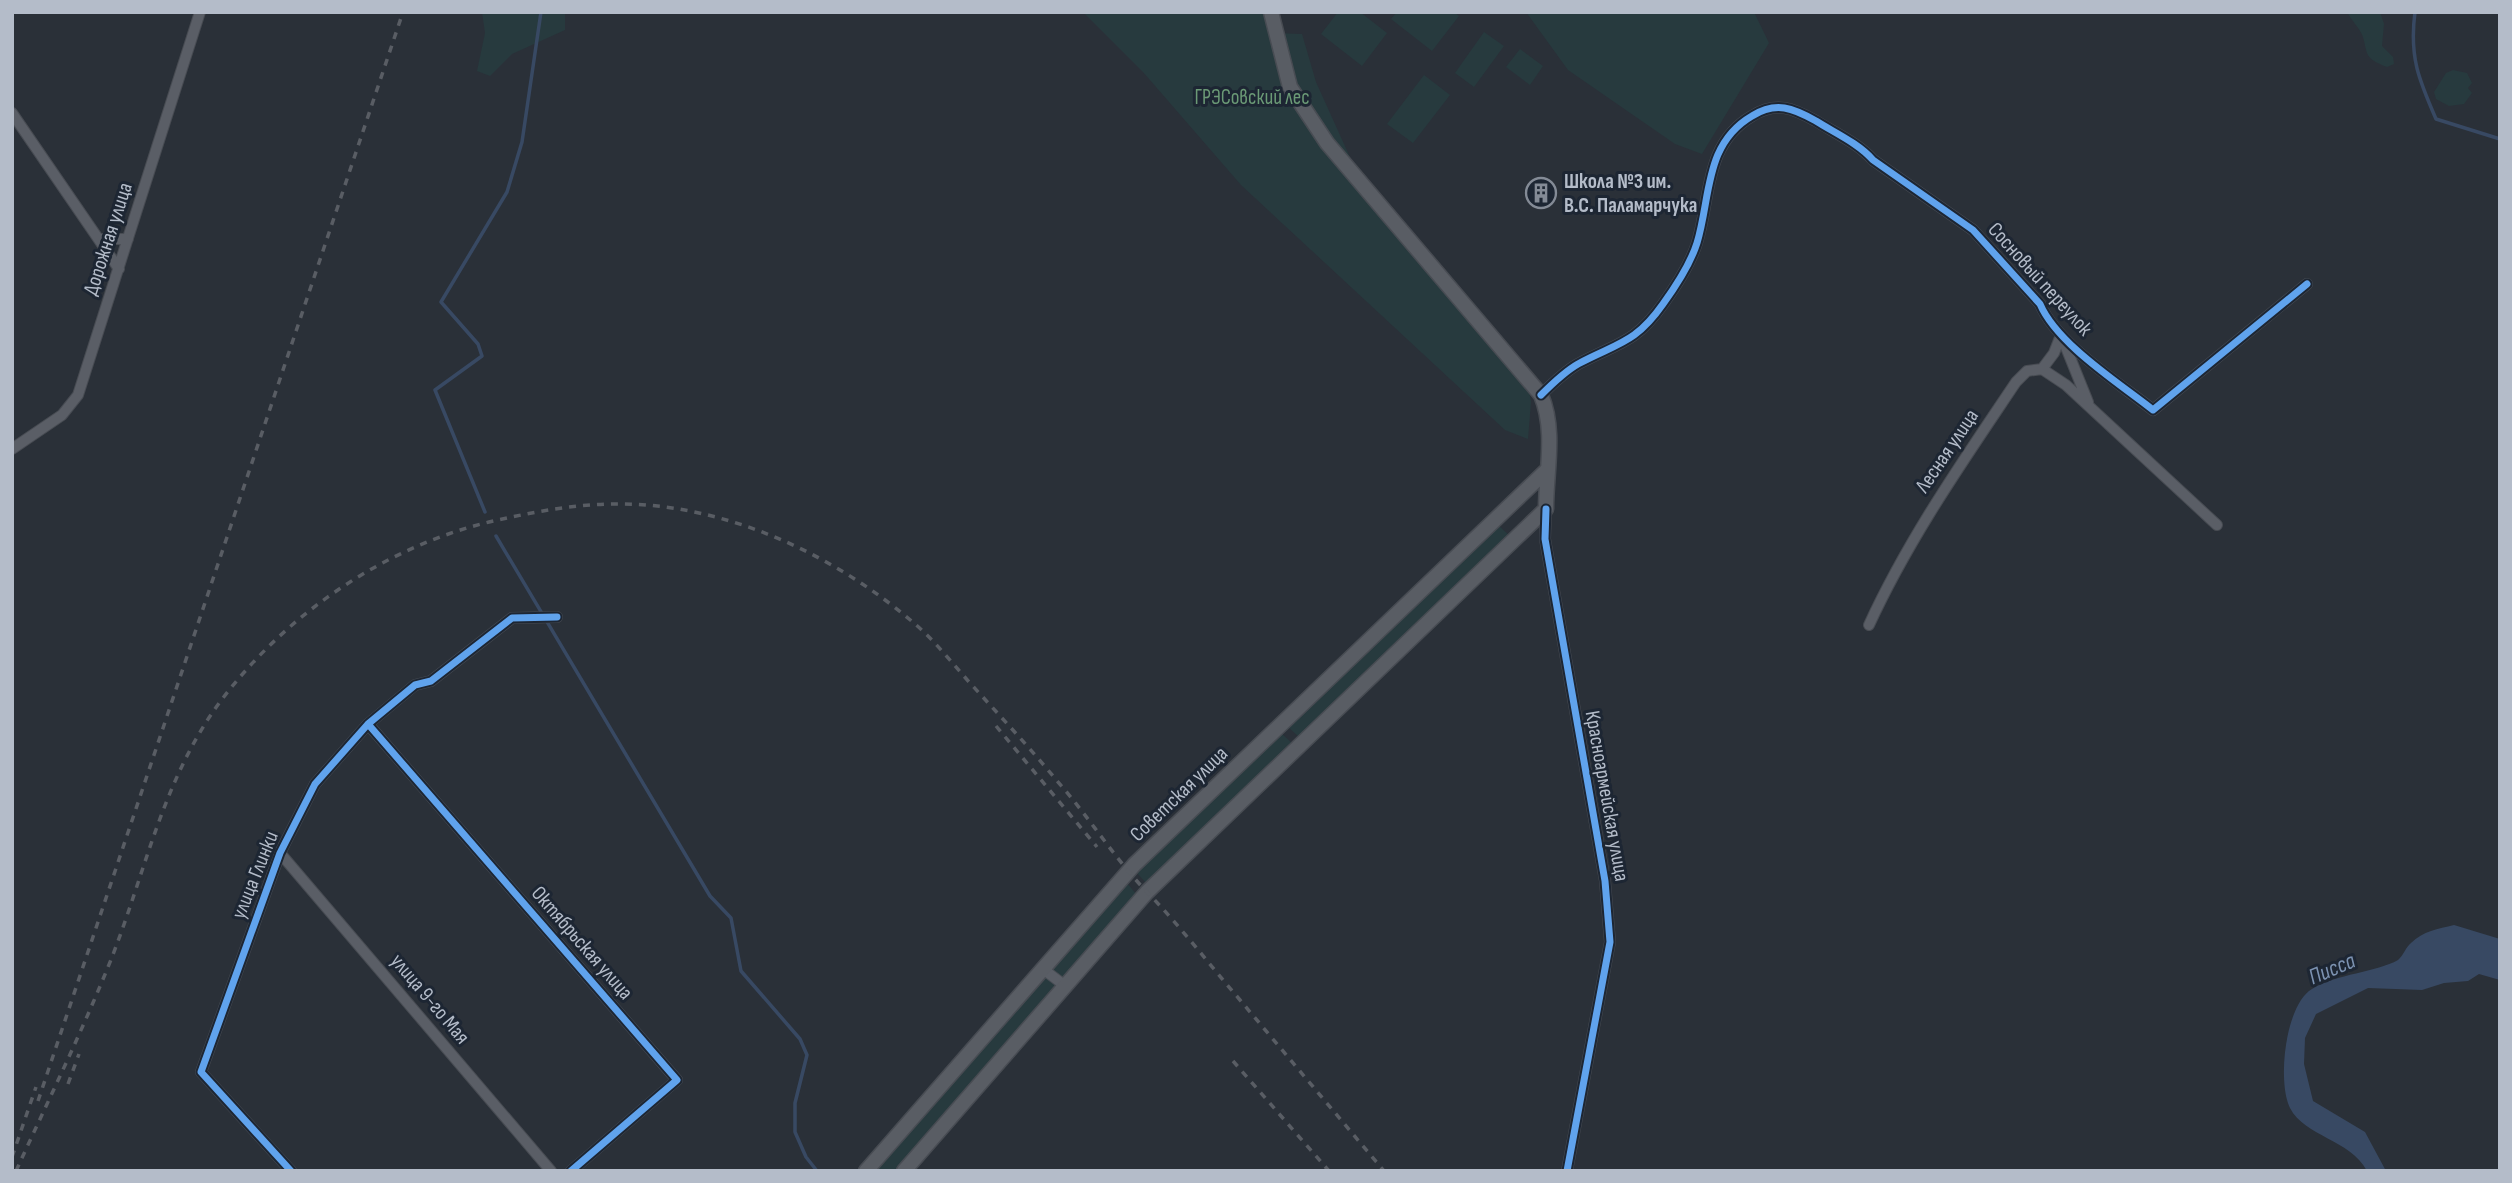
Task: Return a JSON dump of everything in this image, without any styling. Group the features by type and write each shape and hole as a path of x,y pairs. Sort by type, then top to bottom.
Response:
{"main road":[{"path":"1271,12 1290,87 1327,143 1541,395"},
{"name":"Красноармейская улица","path":"1541,395 1548,420 1546,509"},
{"name":"Советская улица","path":"866,1171 1134,865 1546,471"},
{"path":"904,1171 1147,892 1546,509"}],"street":[{"name":"Дорожная улица","path":"12,449 62,415 78,395 200,12"},
{"name":"Сосновый переулок","path":"1541,395 1579,363 1630,340 1662,305 1696,244 1714,160 1731,133 1762,110 1777,106 1802,113 1864,150 1873,160 1973,230 2040,304 2045,316 2061,335 2153,410 2307,284"},
{"path":"12,113 119,268"},
{"path":"99,239 128,239"},
{"path":"2061,335 2054,353 2042,369 2066,385 2217,525"},
{"path":"2061,335 2091,408"},
{"name":"Лесная улица","path":"1869,625 1892,574 1936,501 2008,393 2027,371 2042,369"},
{"name":"Красноармейская улица","path":"1546,509 1545,539 1605,881 1610,942 1567,1171"},
{"name":"улица Глинки","path":"291,1171 201,1072 279,853 315,784 368,723 415,685 430,681 512,618 557,617"},
{"name":"Октябрьская улица","path":"368,723 677,1080 571,1171"},
{"name":"улица 9-го Мая","path":"279,853 551,1171"},
{"path":"1043,969 1064,985"}],"green space":[{"path":"482,12 565,12 565,30 512,54 490,76 477,71 485,33"},
{"name":"ГРЭСовский лес","path":"1083,12 1265,12 1272,33 1302,34 1316,82 1358,175 1526,372 1531,402 1528,439 1505,430 1241,185 1143,72"},
{"path":"1338,12 1360,12 1387,33 1362,66 1321,34"},
{"path":"1397,12 1454,12 1459,16 1432,51 1391,19"},
{"path":"1526,12 1754,12 1769,43 1702,154 1675,144 1568,70"},
{"path":"2347,12 2380,12 2384,24 2382,46 2393,57 2394,64 2387,67 2371,58 2362,34"},
{"path":"1484,32 1504,46 1474,87 1455,73"},
{"path":"1520,49 1543,66 1530,85 1506,67"},
{"path":"2453,70 2467,73 2472,83 2468,88 2472,93 2464,104 2449,106 2436,99 2434,92 2446,73"},
{"path":"1424,75 1450,95 1413,143 1387,124"},
{"path":"1499,526 1510,536 1299,737 1287,726"},
{"path":"1281,733 1293,744 1147,884 1137,873"},
{"path":"1127,883 1137,895 1063,978 1049,968"},
{"path":"1043,975 1056,985 896,1171 872,1171"}],"water":[{"path":"2454,925 2500,939 2500,980 2479,974 2468,981 2444,983 2422,990 2368,988 2316,1014 2305,1038 2304,1064 2313,1101 2365,1132 2386,1171 2367,1171 2350,1152 2306,1126 2290,1108 2284,1081 2284,1063 2295,1011 2312,989 2398,960 2409,945 2421,936"}],"waterway":[{"path":"485,512 435,390 482,356 478,344 441,302 507,192 522,142 541,12"},
{"path":"2415,12 2413,42 2417,68 2436,119 2500,139"},
{"path":"496,536 710,896 731,918 741,971 800,1039 807,1055 795,1103 795,1132 806,1157 817,1171"}],"railway":[{"path":"38,1101 403,12"},
{"path":"16,1171 108,967 181,768 217,706 243,674 272,643 337,590 410,549 489,522 549,510 609,504 651,505 692,512 773,536 848,575 915,624 1047,769 1124,866 1384,1171"},
{"path":"996,726 1097,847"},
{"path":"68,1084 79,1054"},
{"path":"1233,1061 1329,1171"},
{"path":"12,1157 36,1087"}],"cycle path":[{"path":"1541,395 1573,367 1625,341 1653,317 1678,283 1694,251 1712,173 1725,141 1752,116 1769,109 1784,108 1816,121 1860,148 1973,230 2040,304 2060,334 2153,410 2307,284"},
{"path":"1546,509 1545,539 1605,881 1610,942 1567,1171"},
{"path":"291,1171 201,1072 280,853 315,784 368,724 415,685 431,681 512,618 557,617"},
{"path":"368,724 677,1080 571,1171"}],"place":[{"name":"Школа №3 им. В.С. Паламарчука","path":"1541,193"}],"water label":[{"name":"Писса","path":"2332,969"}]}
